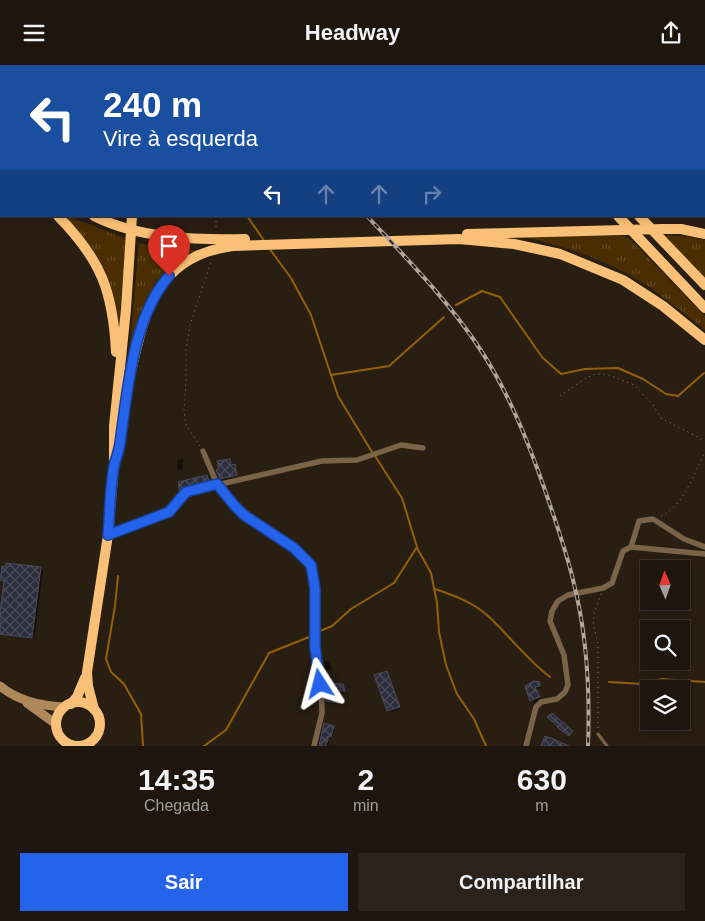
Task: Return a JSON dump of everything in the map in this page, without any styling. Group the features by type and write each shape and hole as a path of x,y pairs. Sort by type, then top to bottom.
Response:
{"highway":[{"path":"59,217 74,232 92,256 105,281 111,302 115,331 117,378"},
{"path":"96,217 124,227 181,238 215,240 405,238 459,239 514,244 560,254 623,281 663,306 705,340"},
{"path":"87,672 88,686 94,709 100,721 100,727 95,738 84,745 71,745 62,742 56,724 57,717 80,690 87,672 108,535 114,466 117,378 125,317 132,217"},
{"path":"114,466 120,445 125,396 138,217"},
{"path":"640,218 705,285"},
{"path":"620,219 705,308"},
{"path":"125,396 139,335 158,289 174,272 194,257 220,248 405,238 662,229 681,229 705,234"},
{"path":"68,705 83,703 94,709"}],"main road":[{"path":"0,686 9,693 23,699 47,706 68,705"},
{"path":"23,699 56,724"}],"street":[{"path":"108,535 169,512 186,492 322,461 357,460 402,445 423,448"},
{"path":"203,451 217,484 234,505 244,515 294,548 311,565 315,588 315,647 322,713 314,746"},
{"path":"631,547 639,521 653,519 684,539 705,547"},
{"path":"526,746 536,707 541,702 557,699 565,693 568,685 564,655 550,621 552,611 558,601 568,595 604,588 612,583 623,551 631,547 705,554"}],"lane":[{"path":"598,734 607,746"}],"path":[{"path":"216,217 216,235"},
{"path":"203,451 186,425 184,411 186,350 190,325 214,253"},
{"path":"560,396 591,376 596,374 609,375 634,385 661,418 705,441"},
{"path":"653,519 670,511 680,499 705,452"},
{"path":"598,734 598,644 593,622 604,588"}],"green space":[{"path":"63,217 71,217 126,239 118,336 114,304"},
{"path":"667,235 705,240 705,278 666,237"},
{"path":"520,236 622,236 629,238 705,316 705,330 671,303 628,274 575,251"},
{"path":"139,243 200,251 174,265 153,286 155,287 142,311 129,354"}],"building":[{"path":"230,459 231,465 235,464 237,475 220,479 216,470 219,469 217,461"},
{"path":"207,475 209,481 185,487 180,492 178,482"},
{"path":"6,563 41,567 32,638 0,634 0,612 4,581 0,580 2,566 6,567"},
{"path":"387,671 400,707 387,711 374,675"},
{"path":"534,681 540,682 540,686 535,687 540,697 530,701 525,686"},
{"path":"328,683 343,684 345,691 340,690 339,703 326,701"},
{"path":"552,713 573,731 569,736 547,717"},
{"path":"324,723 334,726 326,746 319,746"},
{"path":"545,736 551,738 569,746 541,746"}],"waterway":[{"path":"248,217 265,242"},
{"path":"269,248 291,278 311,315 338,396 372,452"},
{"path":"456,305 482,291 500,297 542,357 561,374 585,369 618,368 643,379 666,394 678,396 704,373"},
{"path":"331,375 389,366 444,317"},
{"path":"320,631 332,626 351,609 394,583 417,547 402,498 375,456"},
{"path":"417,548 431,573 437,603 439,632 446,665 457,694 474,719 486,746"},
{"path":"118,576 106,659 111,672 124,684 141,714 143,746"},
{"path":"435,589 462,599 481,610 533,663 550,677"},
{"path":"204,746 226,730 269,653 309,637"},
{"path":"609,682 643,684 662,679 705,682"}],"railway":[{"path":"368,217 424,277 464,326 497,378 524,435 561,538 578,604 587,665 588,746"}],"route":[{"path":"169,276 158,289 139,335 125,396 120,445 114,466 108,535 169,512 186,492 217,484 244,515 294,548 311,565 315,588 314,633 320,684"}]}
